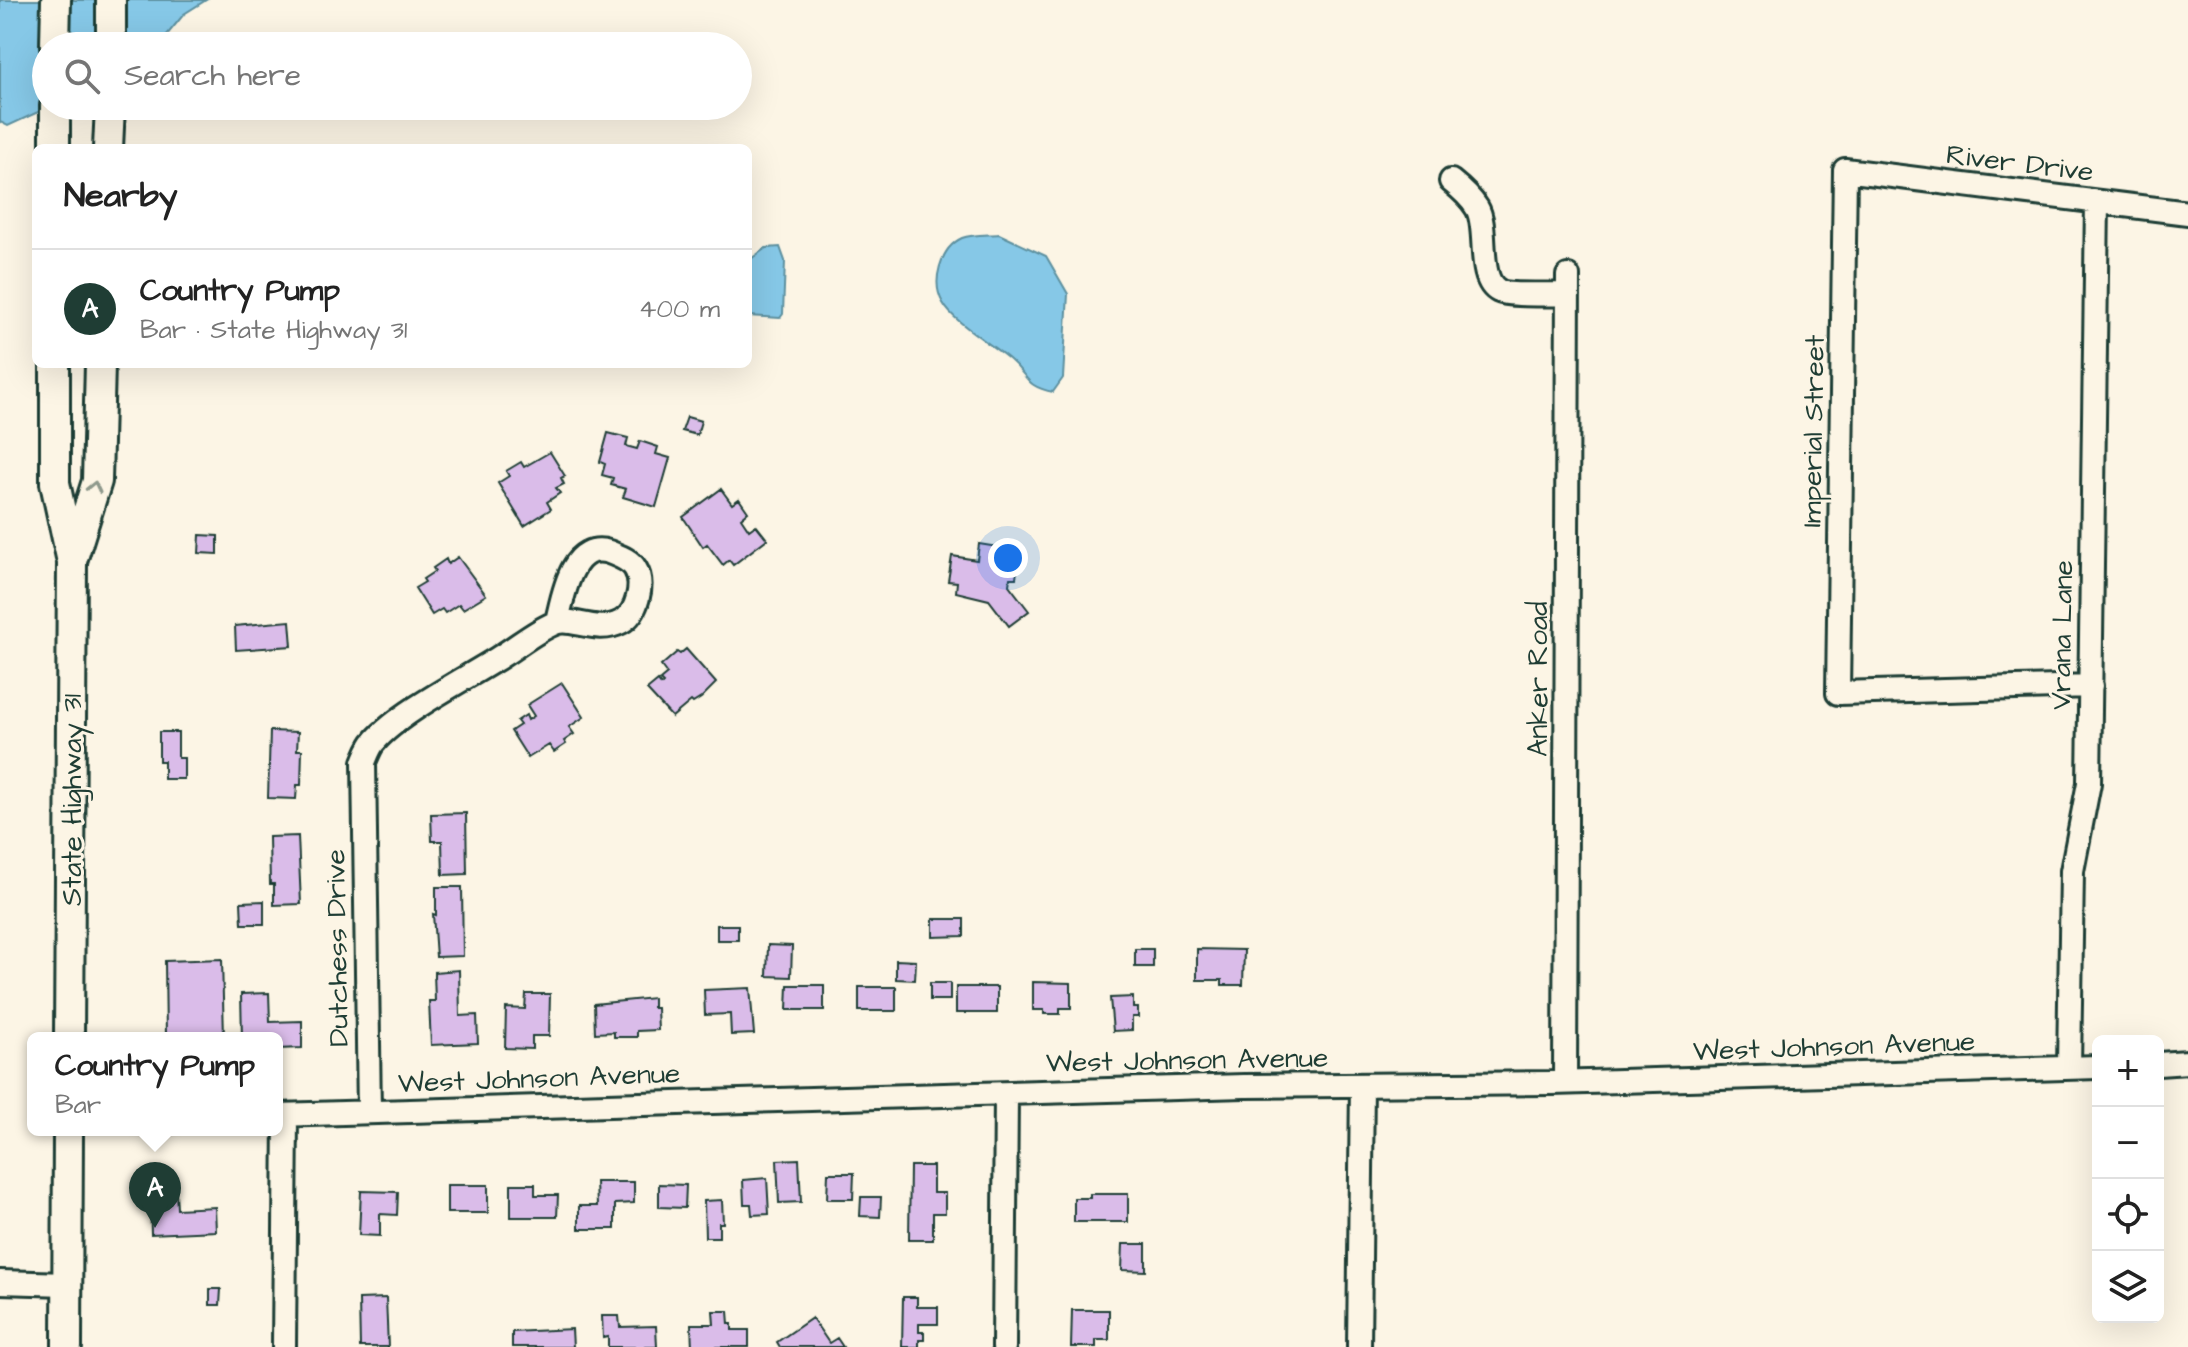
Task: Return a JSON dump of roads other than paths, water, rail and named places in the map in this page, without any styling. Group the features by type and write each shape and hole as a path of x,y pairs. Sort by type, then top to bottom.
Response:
{"main road":[{"path":"55,32 56,0"},
{"path":"111,0 111,32"},
{"path":"55,120 55,144"},
{"path":"108,144 109,120"},
{"name":"State Highway 31","path":"55,368 55,483 72,562 69,1032"},
{"name":"State Highway 31","path":"72,562 97,481 100,368"},
{"path":"67,1347 68,1136"}],"street":[{"name":"River Drive","path":"1845,170 2188,213"},
{"name":"Imperial Street","path":"1845,170 1838,693 2091,686"},
{"name":"Anker Road","path":"1451,181 1479,211 1486,272 1491,284 1500,292 1568,285 1565,1082"},
{"name":"Vrana Lane","path":"2069,1068 2072,871 2089,783 2097,202"},
{"name":"Dutchess Drive","path":"369,1112 364,762 374,741 404,717 557,621"},
{"path":"2164,1064 2188,1062"},
{"name":"West Johnson Avenue","path":"283,1115 2092,1067"},
{"path":"1359,1347 1362,1085"},
{"path":"1004,1347 1006,1094"},
{"path":"281,1136 284,1347"},
{"path":"0,1282 67,1284"}],"water":[{"path":"0,0 206,0 184,14 169,32 32,32 32,115 8,126 0,122"},
{"path":"999,234 1046,256 1068,294 1063,378 1053,392 1032,384 1010,360 955,318 939,295 940,267 954,243 975,235"},
{"path":"780,247 785,261 783,314 780,318 752,316 752,258 766,248"}],"place":[{"name":"Country Pump","path":"155,1228"}]}
